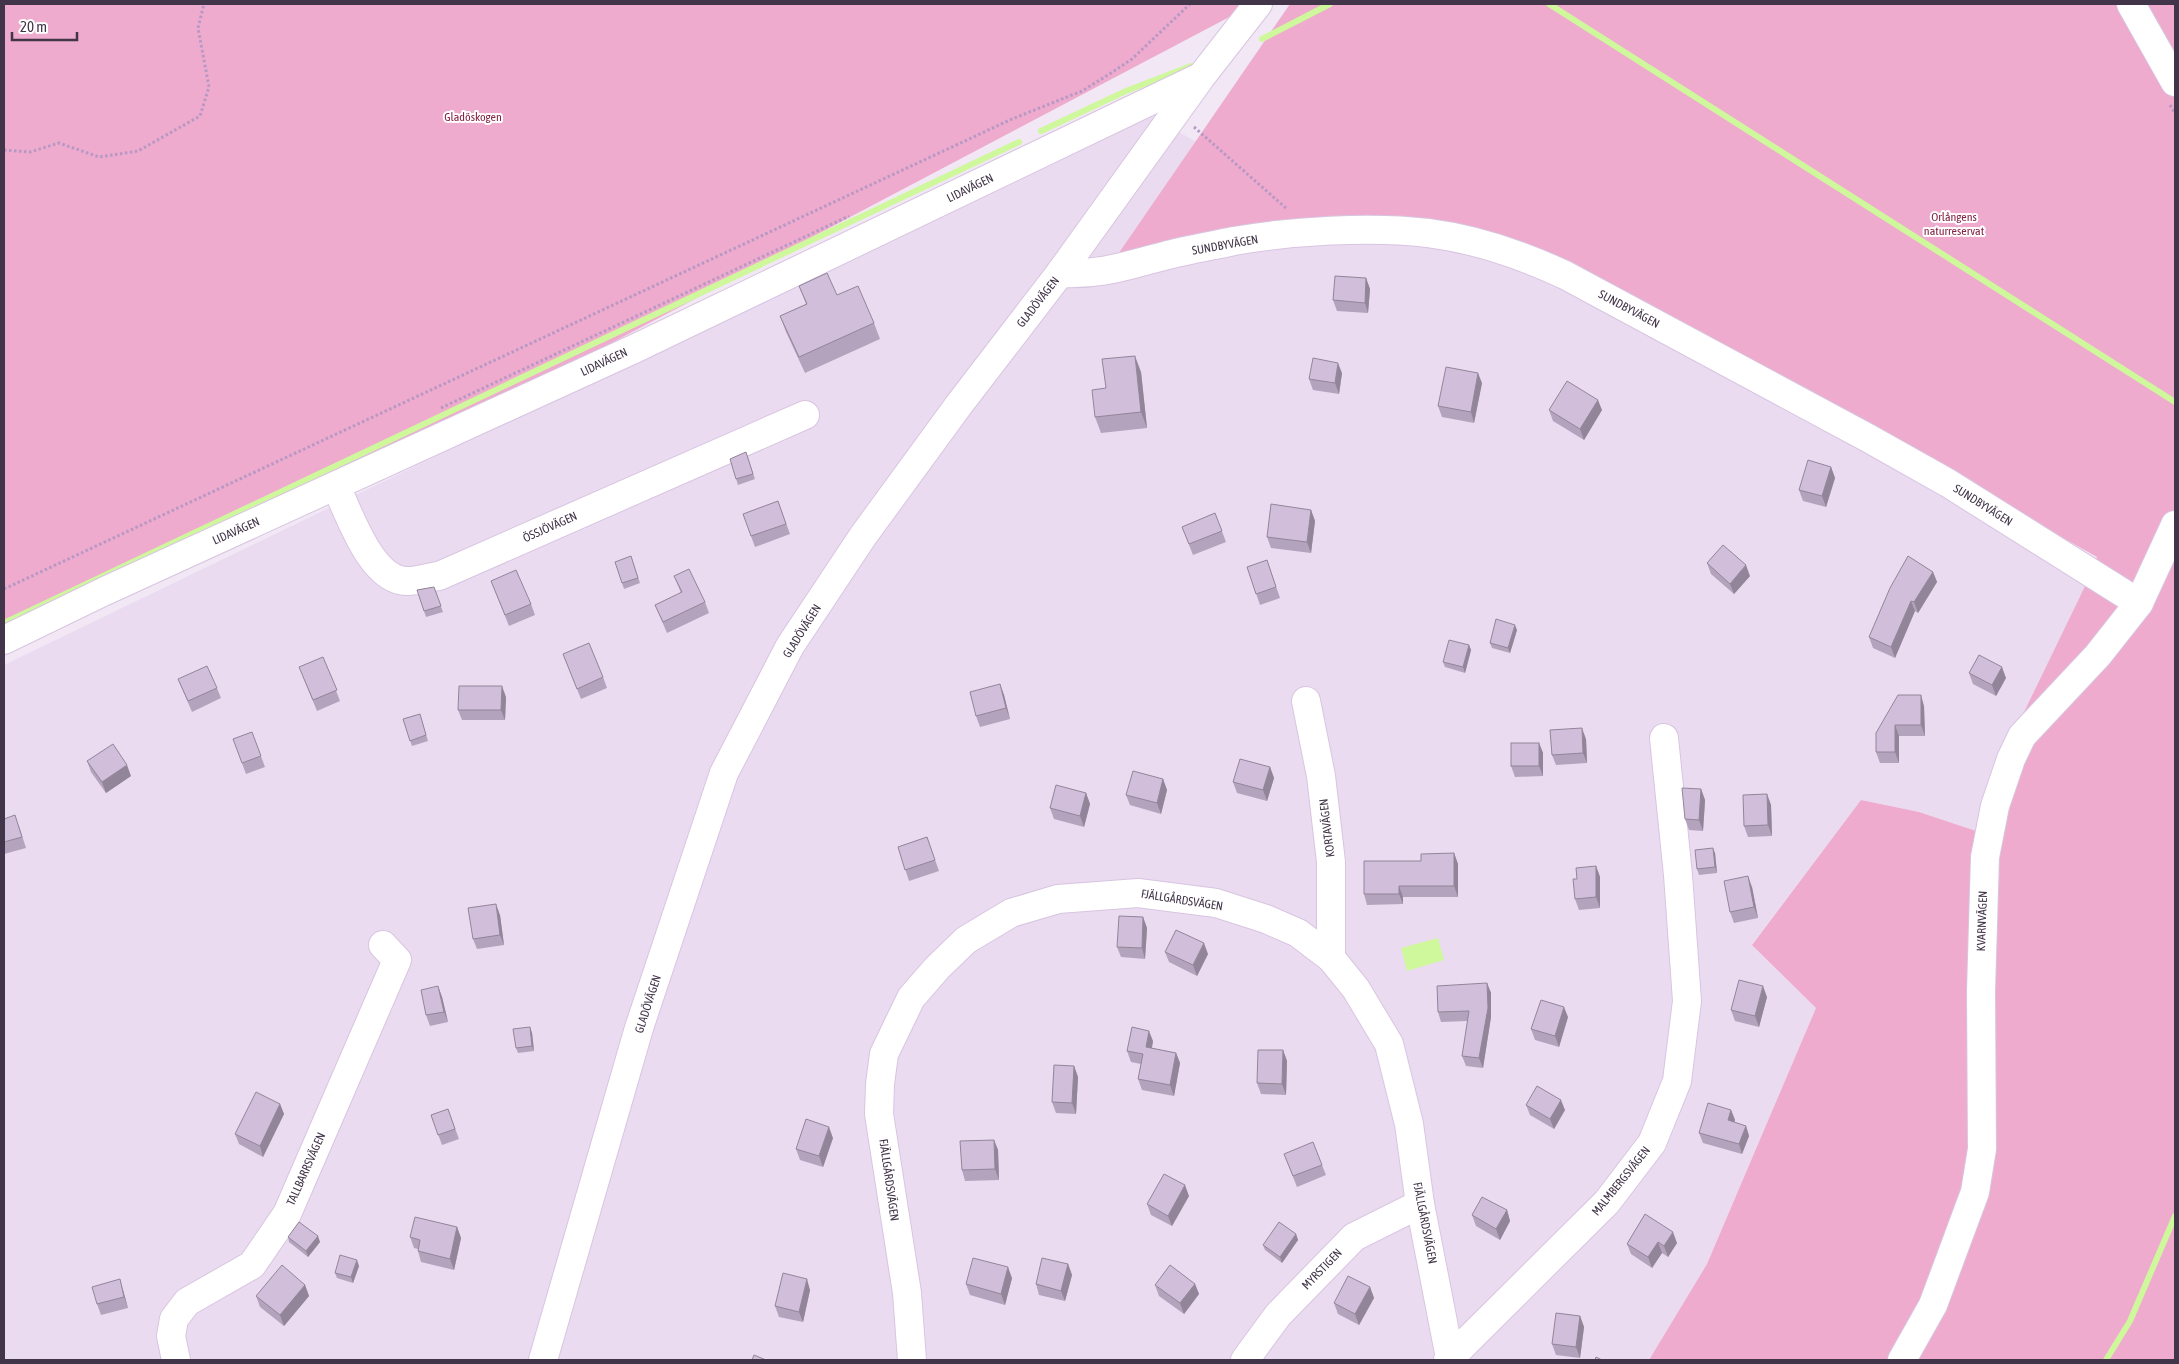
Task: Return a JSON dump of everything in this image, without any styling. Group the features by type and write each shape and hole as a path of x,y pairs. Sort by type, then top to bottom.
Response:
{"street":[{"name":"GLADÖVÄGEN","path":"543,1360 639,1028 724,773 790,646 853,552 958,406 1060,274 1201,77 1258,4"},
{"path":"2131,4 2175,82"},
{"name":"LIDAVÄGEN","path":"4,640 105,591 634,349 1201,77"},
{"name":"SUNDBYVÄGEN","path":"1060,274 1104,272 1165,256 1237,241 1313,232 1378,231 1428,233 1524,256 1565,275 1876,442 1948,483 2139,603"},
{"name":"ÖSSJÖVÄGEN","path":"336,486 368,554 384,572 406,582 439,576 805,415"},
{"name":"KVARNVÄGEN","path":"1902,1360 1933,1305 1975,1192 1982,1149 1982,905 1985,857 1995,806 2011,759 2022,736 2098,654 2139,603 2175,525"},
{"name":"KORTAVÄGEN","path":"1306,700 1320,776 1331,862 1331,958"},
{"name":"MALMBERGSVÄGEN","path":"1449,1359 1607,1202 1652,1143 1677,1081 1687,1000 1678,875 1664,738"},
{"name":"FJÄLLGÅRDSVÄGEN","path":"912,1360 908,1293 879,1114 884,1054 911,998 937,968 966,940 1012,913 1058,899 1138,893 1216,903 1266,919 1298,933 1331,958 1356,988 1389,1044 1409,1124 1420,1204 1449,1359"},
{"name":"TALLBARRSVÄGEN","path":"176,1360 171,1336 174,1319 187,1302 252,1265 287,1214 397,960 383,945"},
{"name":"MYRSTIGEN","path":"1245,1360 1278,1315 1354,1237 1420,1204"}],"path":[{"path":"4,150 30,152 59,143 98,158 138,151 200,116 209,87 198,28 204,4"},
{"path":"4,590 998,125 1082,90 1132,59 1190,4"},
{"path":"1190,123 1313,232"},
{"path":"440,408 854,214"}],"shaded area":[{"path":"1146,113 1306,205 1490,233 2106,566 1987,835 1919,812 1861,800 1752,944 1816,1008 1707,1264 1649,1360 4,1360 4,665"},
{"path":"1438,938 1444,960 1407,971 1401,948"}],"green space":[{"name":"Gladöskogen","path":"4,4 1254,4 562,369 4,632"},
{"name":"Orlångens naturreservat","path":"1290,4 2175,4 2175,1360 1649,1360 1707,1264 1816,1008 1752,945 1861,800 1919,812 1979,832 1995,772 2089,578 2097,557 1729,350 1415,223 1112,263"}],"building":[{"path":"827,273 837,295 858,286 874,323 799,357 780,316 807,304 799,286"},
{"path":"1335,276 1366,278 1365,303 1333,300"},
{"path":"1135,356 1141,412 1095,417 1092,390 1106,388 1102,359"},
{"path":"1313,358 1338,363 1335,383 1309,379"},
{"path":"1446,367 1478,373 1471,412 1438,406"},
{"path":"1567,381 1598,400 1580,429 1549,410"},
{"path":"746,452 753,474 736,479 730,459"},
{"path":"1808,460 1831,467 1822,496 1799,490"},
{"path":"778,501 786,524 751,536 743,514"},
{"path":"1271,504 1311,510 1307,542 1267,537"},
{"path":"1215,513 1222,531 1189,544 1182,527"},
{"path":"1723,545 1746,565 1730,584 1707,563"},
{"path":"631,556 638,578 622,583 615,562"},
{"path":"1908,556 1933,572 1914,602 1911,601 1891,647 1869,637 1890,588"},
{"path":"1267,560 1276,587 1256,594 1247,567"},
{"path":"689,569 705,602 663,622 655,605 682,592 674,576"},
{"path":"516,570 531,604 505,615 491,581"},
{"path":"434,587 441,606 424,611 417,590"},
{"path":"1496,619 1515,625 1508,648 1490,643"},
{"path":"1449,640 1469,645 1463,667 1443,662"},
{"path":"589,643 603,677 577,689 563,654"},
{"path":"1979,655 2002,667 1992,685 1969,673"},
{"path":"323,657 337,690 313,700 299,667"},
{"path":"207,666 217,688 188,701 178,679"},
{"path":"1000,684 1006,708 976,716 970,692"},
{"path":"459,686 502,686 501,710 458,710"},
{"path":"1898,695 1921,695 1921,725 1895,725 1895,752 1876,752 1876,733"},
{"path":"420,714 426,735 410,741 403,719"},
{"path":"1582,728 1583,753 1552,755 1550,730"},
{"path":"252,732 261,756 242,763 233,739"},
{"path":"1511,743 1539,743 1539,766 1511,766"},
{"path":"113,744 127,765 102,782 87,761"},
{"path":"1240,759 1270,767 1263,790 1233,782"},
{"path":"1133,771 1163,779 1157,803 1126,795"},
{"path":"1056,785 1086,793 1080,816 1050,808"},
{"path":"1682,788 1701,789 1699,820 1685,819"},
{"path":"1767,794 1768,825 1744,826 1743,795"},
{"path":"15,815 22,837 4,842 4,819"},
{"path":"927,837 935,860 905,870 898,847"},
{"path":"1713,848 1715,867 1697,869 1695,850"},
{"path":"1454,853 1454,886 1399,886 1399,894 1364,894 1364,861 1421,861 1421,854"},
{"path":"1596,866 1596,897 1575,899 1573,879 1577,879 1576,868"},
{"path":"1748,876 1754,907 1730,912 1724,881"},
{"path":"496,904 500,935 473,939 468,908"},
{"path":"1119,916 1143,917 1142,948 1117,947"},
{"path":"1176,930 1204,943 1193,965 1165,952"},
{"path":"1739,980 1763,986 1755,1016 1731,1010"},
{"path":"1487,983 1488,1008 1479,1058 1462,1056 1469,1011 1438,1012 1437,986"},
{"path":"438,986 444,1012 426,1015 421,990"},
{"path":"1541,1000 1564,1007 1555,1036 1531,1029"},
{"path":"530,1027 532,1046 516,1048 513,1029"},
{"path":"1132,1027 1149,1031 1146,1047 1176,1053 1170,1085 1138,1079 1143,1054 1127,1051"},
{"path":"1258,1050 1283,1050 1282,1084 1257,1083"},
{"path":"1054,1065 1074,1066 1072,1103 1052,1102"},
{"path":"1537,1086 1561,1100 1550,1119 1526,1105"},
{"path":"256,1092 280,1104 260,1146 235,1134"},
{"path":"1708,1103 1731,1110 1728,1120 1746,1126 1739,1144 1699,1133"},
{"path":"448,1109 455,1129 438,1135 431,1115"},
{"path":"806,1119 829,1127 819,1156 796,1149"},
{"path":"994,1140 995,1169 962,1170 960,1141"},
{"path":"1313,1142 1322,1165 1293,1176 1284,1154"},
{"path":"1164,1174 1185,1185 1168,1216 1147,1204"},
{"path":"1482,1197 1507,1210 1496,1229 1472,1215"},
{"path":"1645,1214 1673,1232 1664,1246 1658,1242 1648,1257 1627,1244"},
{"path":"415,1217 457,1227 450,1259 418,1251 420,1240 410,1237"},
{"path":"299,1222 318,1236 306,1251 288,1237"},
{"path":"1279,1222 1296,1234 1280,1257 1263,1245"},
{"path":"340,1255 357,1260 351,1277 335,1273"},
{"path":"973,1258 1008,1267 1001,1294 966,1284"},
{"path":"1042,1258 1068,1264 1061,1291 1036,1284"},
{"path":"282,1265 305,1285 280,1315 256,1296"},
{"path":"1170,1265 1195,1284 1180,1303 1155,1285"},
{"path":"783,1273 807,1279 799,1312 775,1306"},
{"path":"1348,1276 1370,1287 1355,1314 1334,1303"},
{"path":"120,1279 124,1297 97,1304 92,1287"},
{"path":"1556,1313 1580,1316 1576,1347 1552,1344"},
{"path":"754,1355 766,1360 752,1360"}],"waterway":[{"path":"1262,39 1330,4"},
{"path":"1549,4 2175,402"},
{"path":"1041,131 1126,91 1191,66"},
{"path":"4,623 1019,142"},
{"path":"2106,1360 2130,1321 2175,1216"}]}
